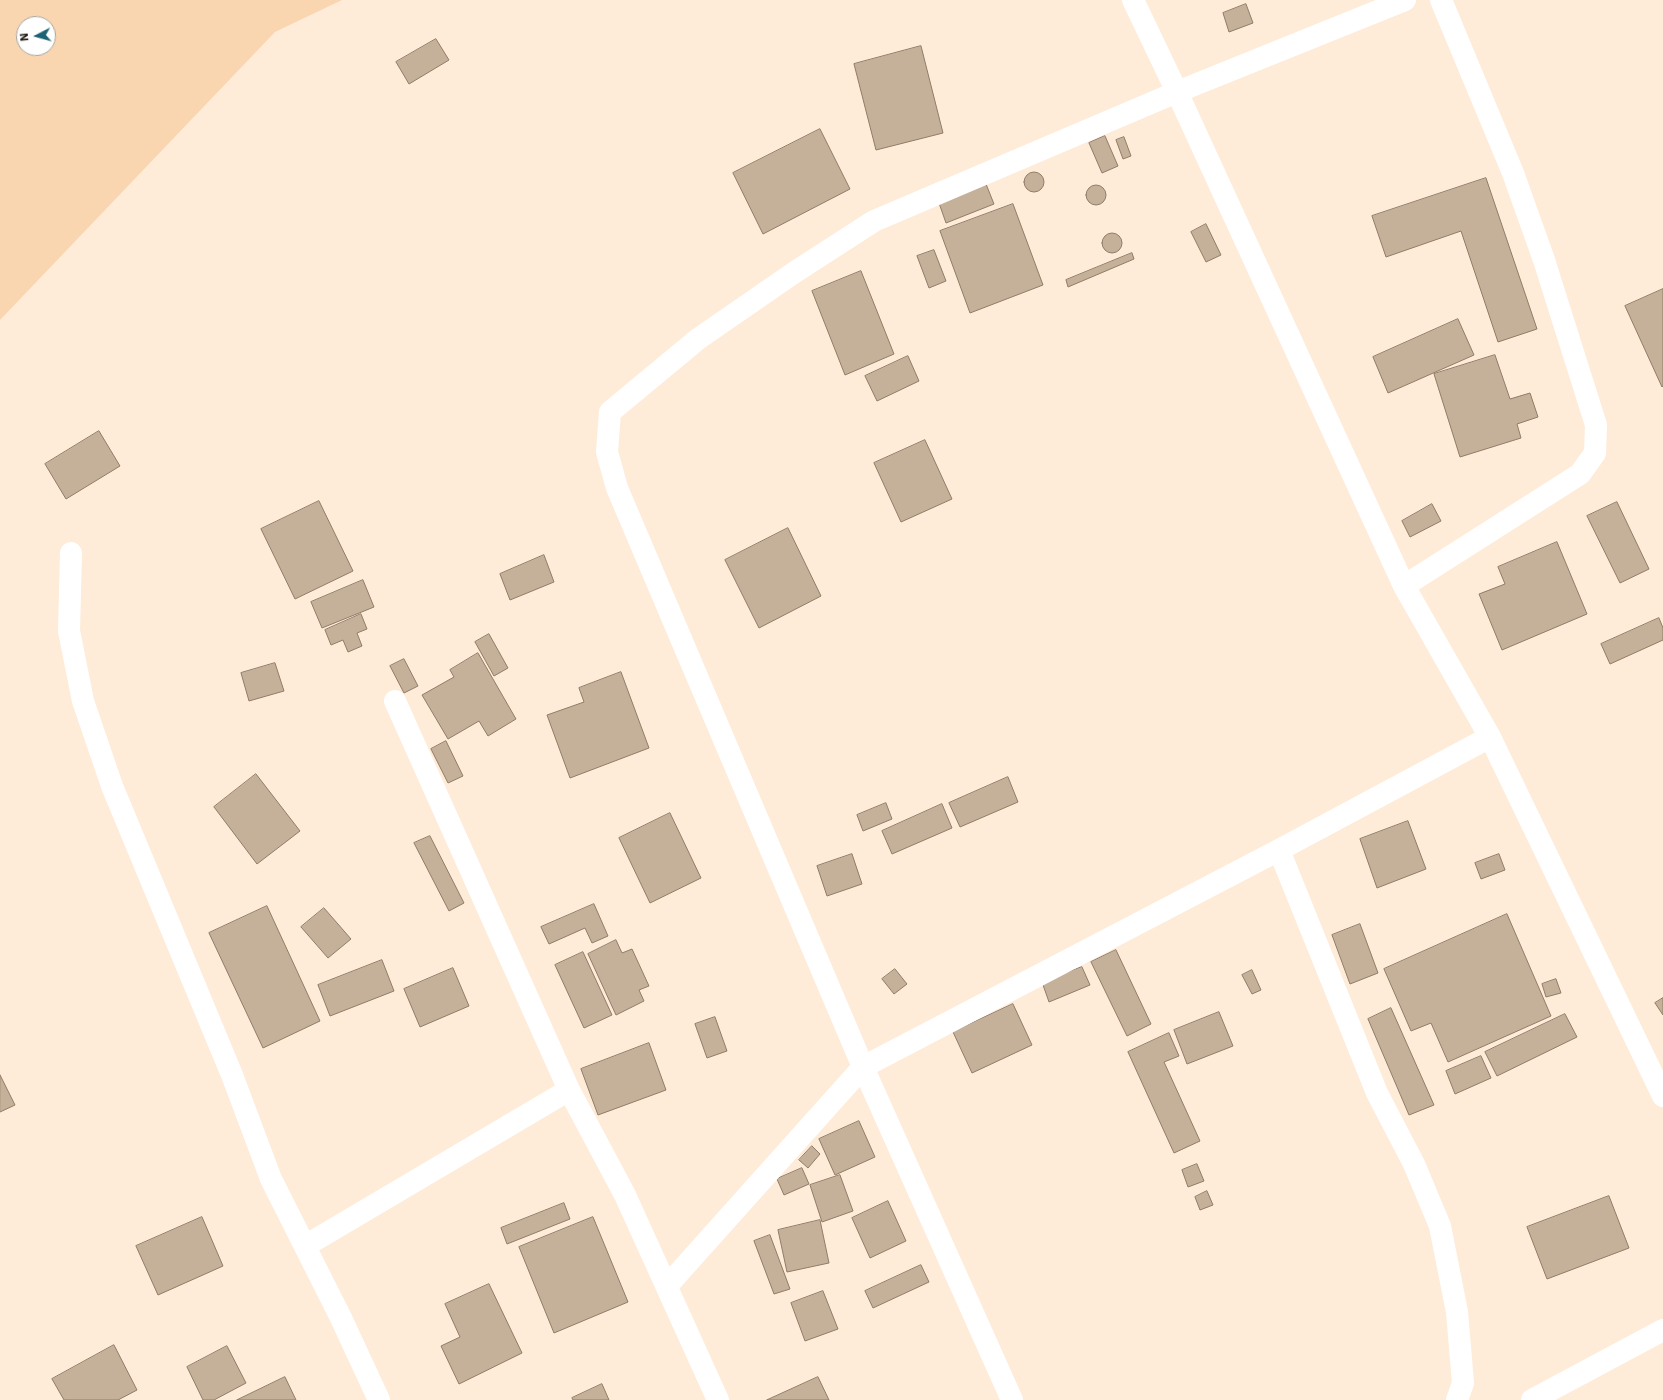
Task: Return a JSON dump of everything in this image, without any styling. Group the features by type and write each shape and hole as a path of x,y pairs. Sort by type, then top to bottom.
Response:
{"street":[{"path":"1133,0 1177,92 1404,586 1490,737 1663,1096"},
{"path":"1012,1400 863,1067 617,488 607,452 610,412 698,339 874,220 1177,92 1405,0"},
{"path":"1404,586 1580,474 1595,453 1596,425 1544,260 1513,173 1441,0"},
{"path":"71,553 69,631 83,701 112,786 232,1075 271,1179 380,1400"},
{"path":"395,701 569,1090 625,1195 718,1400"},
{"path":"667,1286 863,1067 1279,850 1490,737"},
{"path":"1279,850 1377,1093 1414,1164 1440,1226 1457,1312 1463,1383 1457,1400"},
{"path":"305,1246 569,1090"},
{"path":"1532,1400 1663,1330"}],"shaded area":[{"path":"0,0 342,0 275,32 0,320"}],"building":[{"path":"1246,4 1253,23 1229,32 1223,13"},
{"path":"436,39 449,60 409,84 396,62"},
{"path":"921,46 943,133 876,150 854,64"},
{"path":"820,129 850,189 763,234 733,173"},
{"path":"1105,136 1118,166 1102,173 1089,143"},
{"path":"1124,137 1131,156 1123,159 1116,140"},
{"path":"1034,172 1041,175 1044,182 1041,189 1034,192 1027,189 1024,182 1027,175"},
{"path":"1486,178 1537,329 1498,342 1461,231 1386,257 1372,216"},
{"path":"986,184 994,204 946,223 939,203"},
{"path":"1096,185 1103,188 1106,195 1103,202 1096,205 1089,202 1086,195 1089,188"},
{"path":"1013,204 1043,285 970,313 940,231"},
{"path":"1206,224 1221,255 1206,262 1191,232"},
{"path":"1112,233 1119,236 1122,243 1119,250 1112,253 1105,250 1102,243 1105,236"},
{"path":"934,250 946,281 929,288 917,256"},
{"path":"1132,253 1134,259 1068,287 1066,280"},
{"path":"861,271 894,354 845,375 812,291"},
{"path":"1663,289 1663,386 1662,387 1625,306"},
{"path":"1458,319 1474,355 1388,393 1373,357"},
{"path":"1495,355 1510,399 1530,393 1538,417 1517,424 1521,438 1460,457 1434,374"},
{"path":"908,356 919,381 877,401 865,376"},
{"path":"99,431 120,466 66,499 45,464"},
{"path":"925,440 952,499 901,522 874,463"},
{"path":"319,501 353,571 295,599 261,529"},
{"path":"1617,502 1649,569 1620,583 1587,516"},
{"path":"1432,504 1441,521 1410,537 1402,521"},
{"path":"788,528 821,596 759,628 725,560"},
{"path":"1557,542 1587,614 1502,650 1479,594 1505,584 1498,567"},
{"path":"544,555 554,582 510,600 500,574"},
{"path":"363,580 374,607 322,628 311,602"},
{"path":"361,614 367,629 357,633 362,646 348,652 343,640 331,645 325,630"},
{"path":"1659,618 1663,628 1663,640 1610,664 1601,644"},
{"path":"489,634 508,668 494,676 475,642"},
{"path":"478,653 516,719 488,736 479,721 448,739 422,695 454,677 450,670"},
{"path":"404,659 418,686 404,693 390,666"},
{"path":"275,663 284,691 249,701 241,673"},
{"path":"621,672 649,748 570,778 547,715 584,702 579,688"},
{"path":"446,741 463,776 448,783 431,749"},
{"path":"256,774 300,831 257,864 214,807"},
{"path":"1008,777 1018,802 960,827 949,803"},
{"path":"886,803 892,819 863,831 857,815"},
{"path":"942,804 952,828 892,854 882,831"},
{"path":"670,813 701,878 650,903 619,838"},
{"path":"1408,821 1426,869 1377,888 1360,839"},
{"path":"430,836 464,903 449,911 414,843"},
{"path":"852,854 862,884 827,896 817,866"},
{"path":"1499,854 1505,870 1481,879 1475,863"},
{"path":"594,904 608,936 592,943 585,928 549,944 541,927"},
{"path":"267,906 320,1021 263,1048 209,933"},
{"path":"324,908 351,939 328,958 301,927"},
{"path":"1507,914 1551,1016 1448,1062 1431,1023 1411,1031 1384,969"},
{"path":"1360,924 1378,973 1350,984 1332,935"},
{"path":"616,940 622,953 632,949 649,986 639,990 644,1001 616,1015 588,954"},
{"path":"1116,950 1151,1024 1127,1036 1091,962"},
{"path":"583,952 612,1015 584,1028 555,965"},
{"path":"382,960 394,991 330,1016 318,985"},
{"path":"1082,967 1090,985 1049,1002 1042,982"},
{"path":"453,968 469,1006 420,1027 404,989"},
{"path":"895,969 907,984 894,994 882,979"},
{"path":"1252,970 1261,990 1252,994 1242,975"},
{"path":"1556,979 1561,993 1546,997 1542,984"},
{"path":"1663,998 1663,1015 1655,1003"},
{"path":"1013,1004 1032,1045 972,1073 953,1032"},
{"path":"1391,1008 1434,1105 1409,1115 1368,1019"},
{"path":"1219,1012 1233,1046 1187,1064 1174,1030"},
{"path":"1565,1014 1577,1037 1497,1076 1485,1052"},
{"path":"715,1017 727,1051 707,1058 695,1024"},
{"path":"1169,1033 1179,1056 1164,1062 1200,1141 1174,1153 1128,1052"},
{"path":"649,1043 666,1090 598,1115 581,1069"},
{"path":"1481,1056 1491,1078 1455,1094 1446,1071"},
{"path":"0,1075 15,1105 0,1112"},
{"path":"859,1121 875,1157 835,1175 819,1139"},
{"path":"812,1146 820,1154 808,1168 799,1160"},
{"path":"1197,1164 1204,1181 1188,1187 1182,1170"},
{"path":"802,1168 809,1184 784,1195 777,1179"},
{"path":"840,1175 853,1211 822,1222 810,1185"},
{"path":"1207,1191 1213,1205 1200,1210 1195,1197"},
{"path":"1609,1196 1629,1248 1547,1279 1527,1227"},
{"path":"888,1201 906,1241 870,1258 852,1218"},
{"path":"564,1203 570,1219 507,1244 501,1228"},
{"path":"202,1217 223,1266 158,1295 136,1246"},
{"path":"593,1217 628,1302 554,1333 519,1247"},
{"path":"820,1220 829,1263 787,1272 778,1230"},
{"path":"770,1235 790,1289 774,1294 754,1241"},
{"path":"921,1265 929,1282 873,1308 865,1291"},
{"path":"489,1284 522,1353 459,1384 441,1346 460,1337 445,1304"},
{"path":"823,1291 838,1329 805,1341 791,1303"},
{"path":"114,1345 137,1390 118,1400 64,1400 52,1379"},
{"path":"227,1346 246,1383 214,1400 203,1400 187,1367"},
{"path":"285,1377 296,1400 237,1400"},
{"path":"818,1377 829,1400 767,1400"},
{"path":"602,1384 609,1400 573,1400 572,1398"}]}
